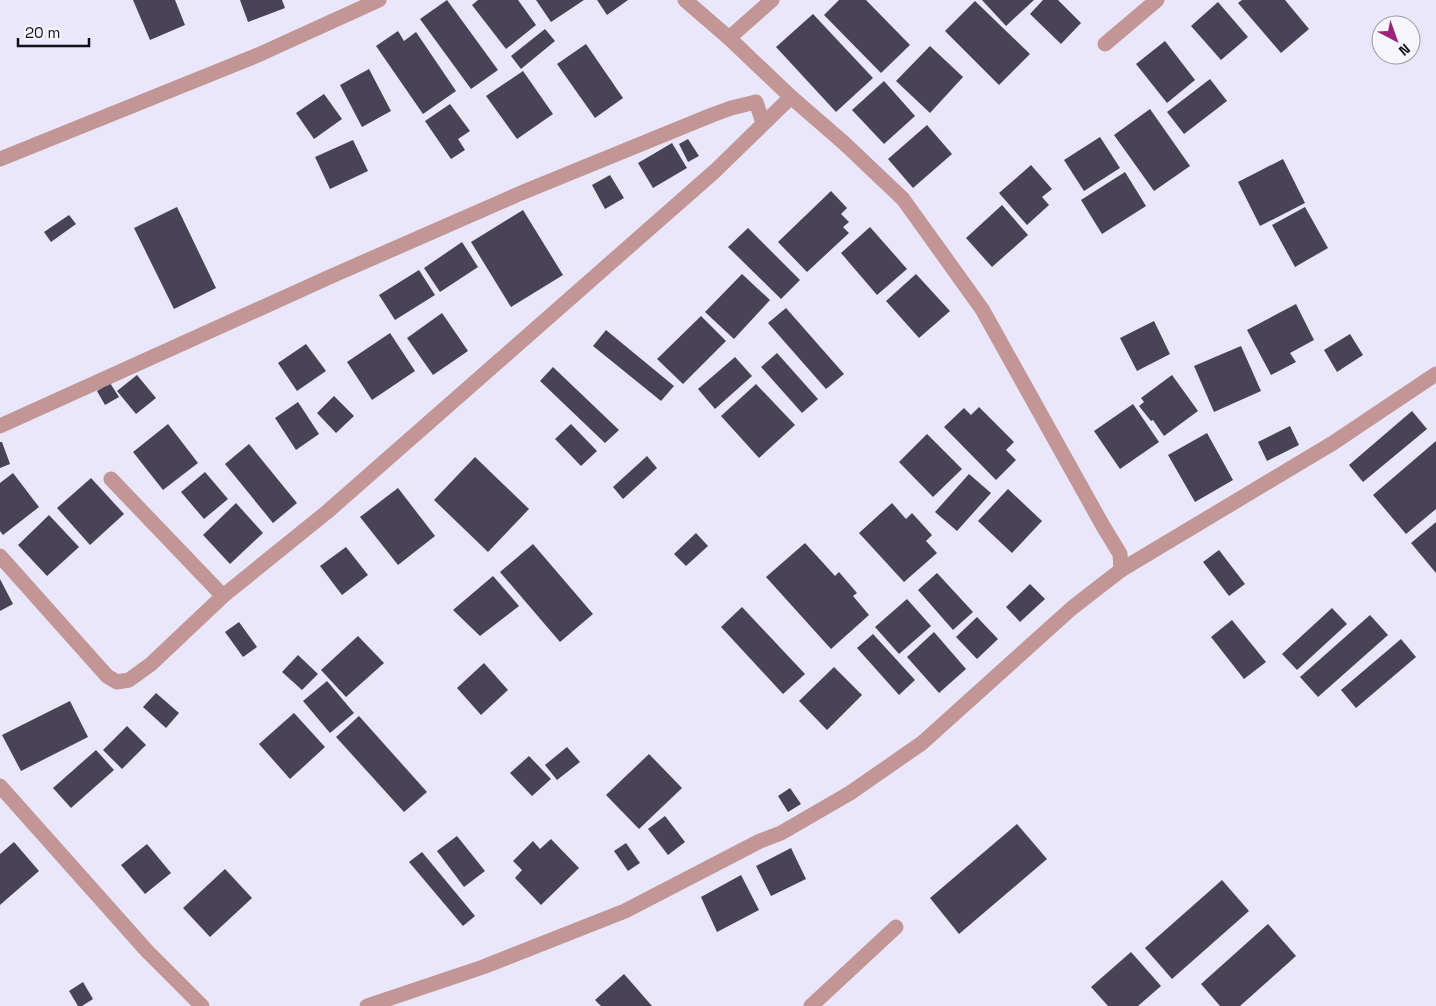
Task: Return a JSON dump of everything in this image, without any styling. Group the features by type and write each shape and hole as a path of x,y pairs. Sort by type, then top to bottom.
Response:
{"street":[{"path":"0,159 258,55 379,0"},
{"path":"685,0 844,143 902,199 982,308 1098,518 1120,554 1121,570"},
{"path":"729,38 772,0"},
{"path":"1105,44 1157,0"},
{"path":"0,556 107,676 117,682 129,680 151,664 223,596 327,512 715,171 791,96"},
{"path":"0,426 503,201 712,115 756,102 763,123"},
{"path":"367,1006 484,967 625,911 760,841 781,833 850,793 922,743 1072,608 1121,570 1333,443 1436,374"},
{"path":"111,479 223,596"},
{"path":"3,794 147,951 202,1006"},
{"path":"811,1006 896,927"}],"building":[{"path":"133,0 175,0 185,25 150,40"},
{"path":"240,0 282,0 285,8 248,22"},
{"path":"447,0 498,70 471,89 420,19"},
{"path":"478,0 518,0 536,25 506,49 472,5"},
{"path":"536,0 584,0 551,22"},
{"path":"597,0 628,0 607,15"},
{"path":"839,0 866,0 910,45 881,73 824,15"},
{"path":"982,0 1034,0 1006,26"},
{"path":"1043,0 1058,0 1081,23 1061,44 1030,14"},
{"path":"1242,0 1285,0 1309,29 1281,53 1238,3"},
{"path":"975,1 1030,54 999,85 945,31"},
{"path":"1218,2 1248,37 1221,60 1191,26"},
{"path":"813,14 873,78 836,112 776,47"},
{"path":"545,29 555,41 521,69 511,56"},
{"path":"398,31 404,41 416,32 456,91 423,114 376,46"},
{"path":"1165,41 1195,80 1167,103 1136,64"},
{"path":"586,44 623,98 595,118 557,64"},
{"path":"930,46 963,77 930,113 896,81"},
{"path":"369,69 391,111 362,127 340,85"},
{"path":"523,71 553,114 517,139 486,96"},
{"path":"1210,79 1227,101 1184,134 1167,112"},
{"path":"884,81 915,116 884,144 852,110"},
{"path":"324,94 342,119 314,139 296,113"},
{"path":"450,104 470,131 458,139 465,150 451,159 425,121"},
{"path":"1150,109 1190,166 1154,191 1114,135"},
{"path":"927,125 952,154 913,188 888,159"},
{"path":"1100,137 1120,168 1084,191 1064,160"},
{"path":"688,139 699,156 688,162 679,144"},
{"path":"353,140 368,171 330,189 315,157"},
{"path":"672,143 687,168 653,188 638,163"},
{"path":"1283,159 1305,203 1260,226 1238,182"},
{"path":"1031,165 1052,189 1042,197 1049,205 1027,225 999,193"},
{"path":"1125,172 1146,206 1102,234 1081,200"},
{"path":"610,175 624,198 605,209 592,185"},
{"path":"831,191 847,208 841,214 849,222 843,227 849,233 807,272 778,242"},
{"path":"1002,205 1028,235 992,267 966,238"},
{"path":"177,207 216,288 174,309 134,228"},
{"path":"1305,207 1328,248 1295,267 1272,225"},
{"path":"523,210 563,275 511,307 471,242"},
{"path":"69,215 76,224 51,242 44,232"},
{"path":"870,227 907,269 877,295 841,253"},
{"path":"748,228 800,280 781,299 728,247"},
{"path":"462,242 478,267 440,292 424,268"},
{"path":"419,270 435,295 395,320 379,295"},
{"path":"742,274 770,300 734,339 705,312"},
{"path":"916,274 950,311 919,338 886,301"},
{"path":"1296,304 1314,340 1290,353 1296,362 1271,375 1247,330"},
{"path":"786,308 844,374 826,389 768,323"},
{"path":"442,313 468,351 433,375 407,338"},
{"path":"701,316 726,341 683,384 657,359"},
{"path":"1154,321 1170,354 1137,371 1120,338"},
{"path":"606,330 674,386 661,401 593,346"},
{"path":"390,333 415,371 372,400 347,362"},
{"path":"1350,334 1363,355 1337,372 1324,350"},
{"path":"306,344 326,371 297,391 278,363"},
{"path":"1241,346 1261,391 1214,412 1194,366"},
{"path":"777,353 818,399 802,413 761,367"},
{"path":"735,357 752,376 715,409 698,389"},
{"path":"553,367 619,430 605,443 540,381"},
{"path":"137,375 156,398 136,414 117,391"},
{"path":"1172,375 1198,411 1164,436 1153,420 1151,421 1139,406 1144,402 1141,398"},
{"path":"110,383 119,397 105,405 97,391"},
{"path":"756,384 795,425 759,458 721,416"},
{"path":"334,396 354,416 336,433 317,413"},
{"path":"298,402 319,434 296,450 275,418"},
{"path":"1133,404 1159,442 1120,469 1094,431"},
{"path":"979,407 1014,442 1006,450 1016,460 996,480 944,427 964,408 971,415"},
{"path":"1412,411 1427,429 1363,482 1349,465"},
{"path":"168,424 198,463 163,490 133,452"},
{"path":"571,424 597,451 581,466 555,439"},
{"path":"1290,426 1299,445 1267,461 1258,442"},
{"path":"1207,433 1233,480 1195,502 1168,455"},
{"path":"927,434 962,469 933,497 899,462"},
{"path":"1436,441 1436,509 1406,534 1373,495"},
{"path":"0,442 2,442 10,464 0,468"},
{"path":"249,444 297,503 273,523 225,464"},
{"path":"647,456 657,468 623,499 613,487"},
{"path":"475,457 529,509 488,552 434,500"},
{"path":"205,472 228,499 204,519 181,492"},
{"path":"13,473 39,507 3,535 0,531 0,483"},
{"path":"969,474 991,493 957,531 935,512"},
{"path":"91,478 124,514 90,545 57,508"},
{"path":"398,488 435,536 398,565 360,517"},
{"path":"1008,489 1042,521 1012,553 978,521"},
{"path":"236,503 263,533 230,564 203,535"},
{"path":"892,503 906,519 912,513 932,535 926,541 937,553 904,582 859,533"},
{"path":"49,515 79,547 47,576 18,545"},
{"path":"1436,522 1436,573 1411,543"},
{"path":"696,533 708,546 686,566 674,554"},
{"path":"805,543 835,576 839,572 857,593 853,596 869,615 831,649 766,577"},
{"path":"533,544 593,614 560,642 500,572"},
{"path":"346,547 368,575 342,595 320,566"},
{"path":"1219,550 1245,584 1229,596 1203,562"},
{"path":"937,573 973,612 953,630 918,590"},
{"path":"493,576 519,606 480,636 453,610"},
{"path":"0,579 13,604 0,611"},
{"path":"1030,584 1045,599 1020,622 1006,607"},
{"path":"907,599 931,626 899,654 875,627"},
{"path":"742,607 805,674 783,694 721,627"},
{"path":"1332,608 1347,624 1297,670 1282,654"},
{"path":"1370,615 1388,635 1318,697 1300,677"},
{"path":"977,617 998,639 977,659 956,637"},
{"path":"1232,620 1266,662 1244,679 1211,637"},
{"path":"239,622 257,647 243,657 225,632"},
{"path":"934,632 966,669 939,693 907,657"},
{"path":"873,634 915,680 899,695 857,648"},
{"path":"358,636 384,663 346,697 321,670"},
{"path":"1401,639 1416,657 1356,708 1341,690"},
{"path":"298,655 318,674 302,690 282,672"},
{"path":"484,663 508,690 481,715 457,688"},
{"path":"834,667 862,695 827,730 799,701"},
{"path":"327,681 354,713 330,733 303,701"},
{"path":"156,693 179,713 166,728 143,707"},
{"path":"70,701 88,737 21,771 2,735"},
{"path":"294,713 325,747 290,779 259,744"},
{"path":"359,716 427,792 404,812 336,737"},
{"path":"127,726 146,745 122,769 103,750"},
{"path":"567,747 580,762 557,780 545,765"},
{"path":"96,750 114,770 71,808 53,788"},
{"path":"649,754 682,788 639,829 606,795"},
{"path":"529,756 551,779 532,796 510,773"},
{"path":"790,788 801,804 788,812 778,796"},
{"path":"665,816 685,842 668,855 648,829"},
{"path":"1017,824 1047,859 959,934 930,898"},
{"path":"457,836 485,871 464,887 437,851"},
{"path":"551,839 579,868 541,905 515,878 522,870 513,861 533,841 540,849"},
{"path":"14,842 39,871 0,905 0,854"},
{"path":"626,843 640,863 628,871 614,851"},
{"path":"147,844 171,873 145,894 121,865"},
{"path":"791,848 806,879 771,896 756,866"},
{"path":"422,852 475,916 463,926 409,862"},
{"path":"225,869 252,898 210,937 183,908"},
{"path":"741,875 759,910 717,932 701,897"},
{"path":"1222,880 1249,911 1172,979 1145,948"},
{"path":"1268,924 1296,956 1240,1006 1220,1006 1201,984"},
{"path":"1131,952 1161,986 1138,1006 1108,1006 1091,987"},
{"path":"624,974 652,1006 601,1006 595,1000"},
{"path":"83,982 93,999 82,1006 78,1006 69,991"}]}
